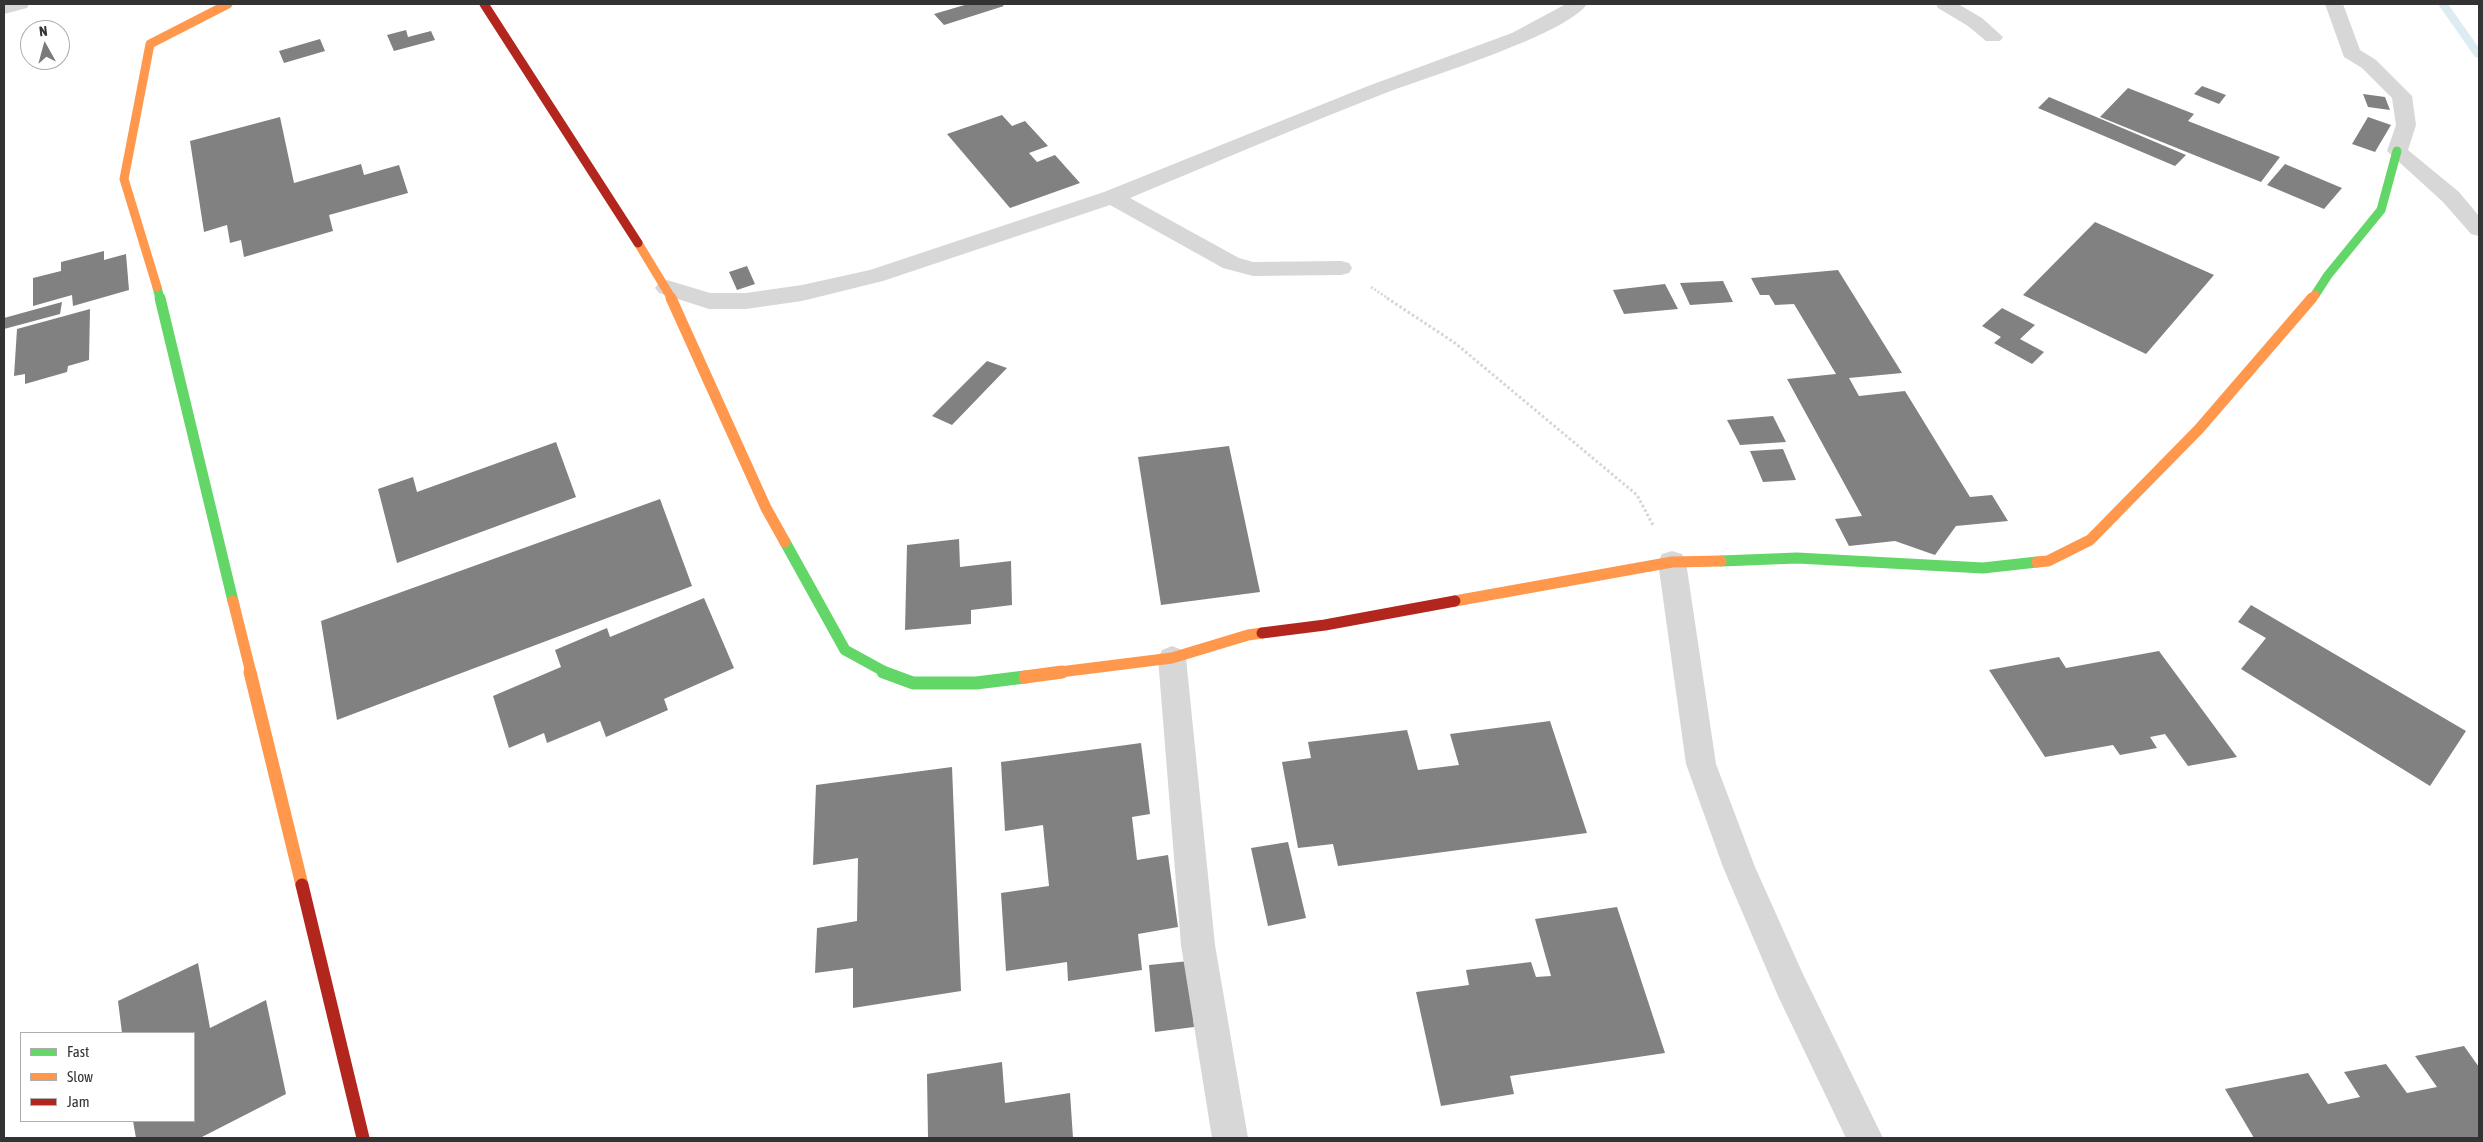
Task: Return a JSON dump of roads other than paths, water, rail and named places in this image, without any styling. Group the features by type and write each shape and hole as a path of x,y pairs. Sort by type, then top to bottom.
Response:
{"street":[{"path":"4,8 20,4"},
{"path":"228,4 150,44 124,179 150,259 363,1138"},
{"path":"484,4 667,288 766,508 845,650 877,670 913,683 976,683 1172,658 1248,635 1325,625 1672,562 1761,561 1797,558 1983,568 2048,561 2090,540 2198,429 2319,290 2328,275 2381,210 2406,125 2402,96 2369,64 2351,53 2334,4"},
{"path":"667,288 709,301 746,301 802,293 875,276 1112,197 1375,90 1519,37 1551,21 1578,4"},
{"path":"1945,4 1975,22 1993,37"},
{"path":"2397,151 2451,197 2479,229"},
{"path":"1112,197 1231,263 1253,269 1342,268"},
{"path":"1672,562 1701,764 1747,885 1790,984 1865,1138"},
{"path":"1172,658 1198,945 1230,1138"}],"waterway":[{"path":"2443,4 2479,55"}]}
